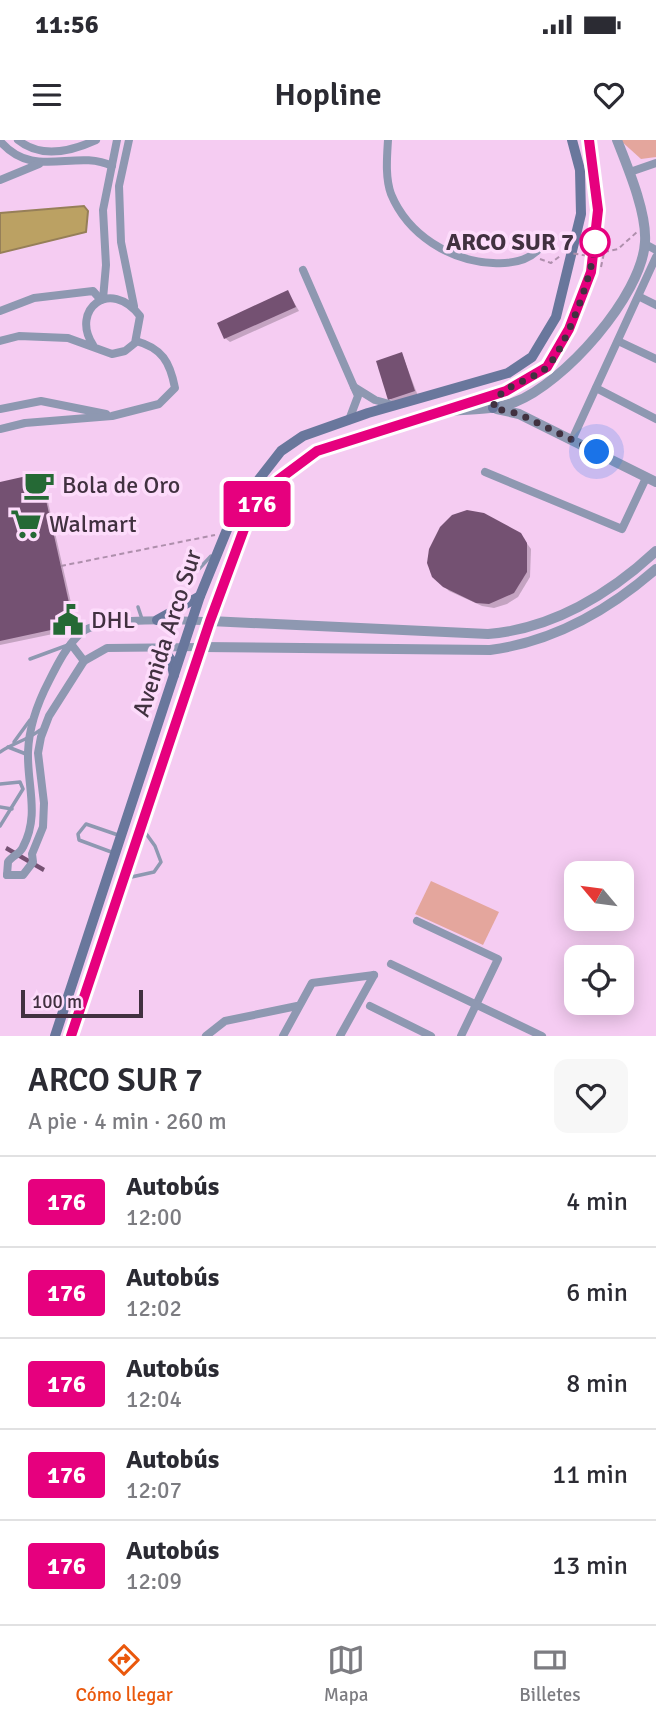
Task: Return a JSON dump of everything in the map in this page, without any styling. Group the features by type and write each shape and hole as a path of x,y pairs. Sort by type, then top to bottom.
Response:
{"main road":[{"name":"Avenida Arco Sur","path":"55,1036 215,552 246,492 281,451 303,436 508,373 532,357 556,317 581,214 579,170 572,140"},
{"name":"Avenida Arco Sur","path":"71,1036 210,621 247,521 258,501 278,480 317,451 506,391 547,367 569,329 591,272 598,210 589,140"},
{"path":"493,408 495,400 506,391"},
{"path":"157,620 200,596"},
{"path":"161,647 172,660 174,679"}],"street":[{"path":"18,140 47,152 75,150 96,140"},
{"path":"102,299 106,264 103,209 117,140"},
{"path":"129,140 121,178 121,242 135,309"},
{"path":"388,140 387,174 391,192 402,214 421,234 449,254 476,262 508,264 535,253"},
{"path":"448,411 493,408 515,402 551,383 624,298 646,244 630,172 617,140"},
{"path":"0,141 7,149 39,164"},
{"path":"0,180 39,164 94,159 112,166"},
{"path":"630,172 656,163"},
{"path":"109,177 121,178"},
{"path":"646,244 656,250"},
{"path":"572,440 656,257"},
{"path":"303,270 358,396 349,420"},
{"path":"0,310 34,298 93,291 102,299"},
{"path":"0,341 19,337 68,338 112,354 125,351 136,341 140,316 129,302 112,297 102,299 89,311 85,327 93,345"},
{"path":"639,297 656,305"},
{"path":"0,429 25,423 112,416 159,404 175,388 171,368 154,346 136,341"},
{"path":"618,341 656,359"},
{"path":"354,387 375,400 396,406"},
{"path":"596,388 656,419"},
{"path":"0,410 41,401 112,416"},
{"path":"485,472 622,528 651,480 519,414 493,408"},
{"path":"656,551 640,566 586,603 516,632 488,634 157,620 85,630 60,659 34,713 28,755 34,802 32,823 22,850 8,862 4,877 23,876 33,862 32,854 43,827 39,760 48,721 84,661 107,648 185,646 489,650 521,646 594,614 656,569"},
{"path":"71,644 84,661"},
{"path":"34,713 48,721"},
{"path":"22,850 32,854"},
{"path":"417,921 498,959 461,1036"},
{"path":"391,964 542,1036"},
{"path":"283,1036 297,1006 312,983 374,975 340,1036"},
{"path":"206,1036 225,1021 297,1006"},
{"path":"370,1006 432,1036"}],"lane":[{"path":"196,572 215,552"},
{"path":"138,607 143,621"},
{"path":"30,659 71,644"},
{"path":"10,745 34,713"},
{"path":"0,752 10,745 29,739 48,721"},
{"path":"29,739 39,760"},
{"path":"10,745 28,755"},
{"path":"0,784 20,782 23,789 0,826"},
{"path":"0,807 12,809"},
{"path":"116,854 79,841 78,834 86,824 122,836"},
{"path":"125,878 153,872 161,862 155,846 142,827"}],"path":[{"path":"604,252 618,249 634,234 645,230"},
{"path":"565,252 600,258"},
{"path":"535,253 551,263 561,256"},
{"path":"61,566 223,534"}],"shaded area":[{"path":"620,140 656,140 656,157 641,159"},
{"path":"84,206 88,211 86,232 0,253 0,213"},
{"path":"431,881 499,912 483,945 415,914"}],"building":[{"path":"288,290 296,307 224,339 217,323"},
{"path":"402,352 415,391 388,400 376,361"},
{"name":"Walmart","path":"40,473 74,625 0,641 0,482"},
{"path":"467,510 484,513 521,533 527,543 527,572 514,593 489,604 476,603 443,587 432,577 427,563 429,549 440,527 452,515"},
{"path":"7,846 45,868 43,872 5,850"}],"bus line":[{"name":"176","path":"71,1036 210,621 247,521 258,501 278,480 317,451 506,391 547,367 569,329 591,272 595,251 598,210 589,140"}],"place":[{"name":"ARCO SUR 7","path":"595,242"},
{"name":"Bola de Oro","path":"39,485"},
{"name":"Walmart","path":"26,524"},
{"name":"DHL","path":"68,620"}],"route":[{"path":"595,242 591,272 569,329 547,367 506,391 495,400 493,408 519,414 597,452"}]}
